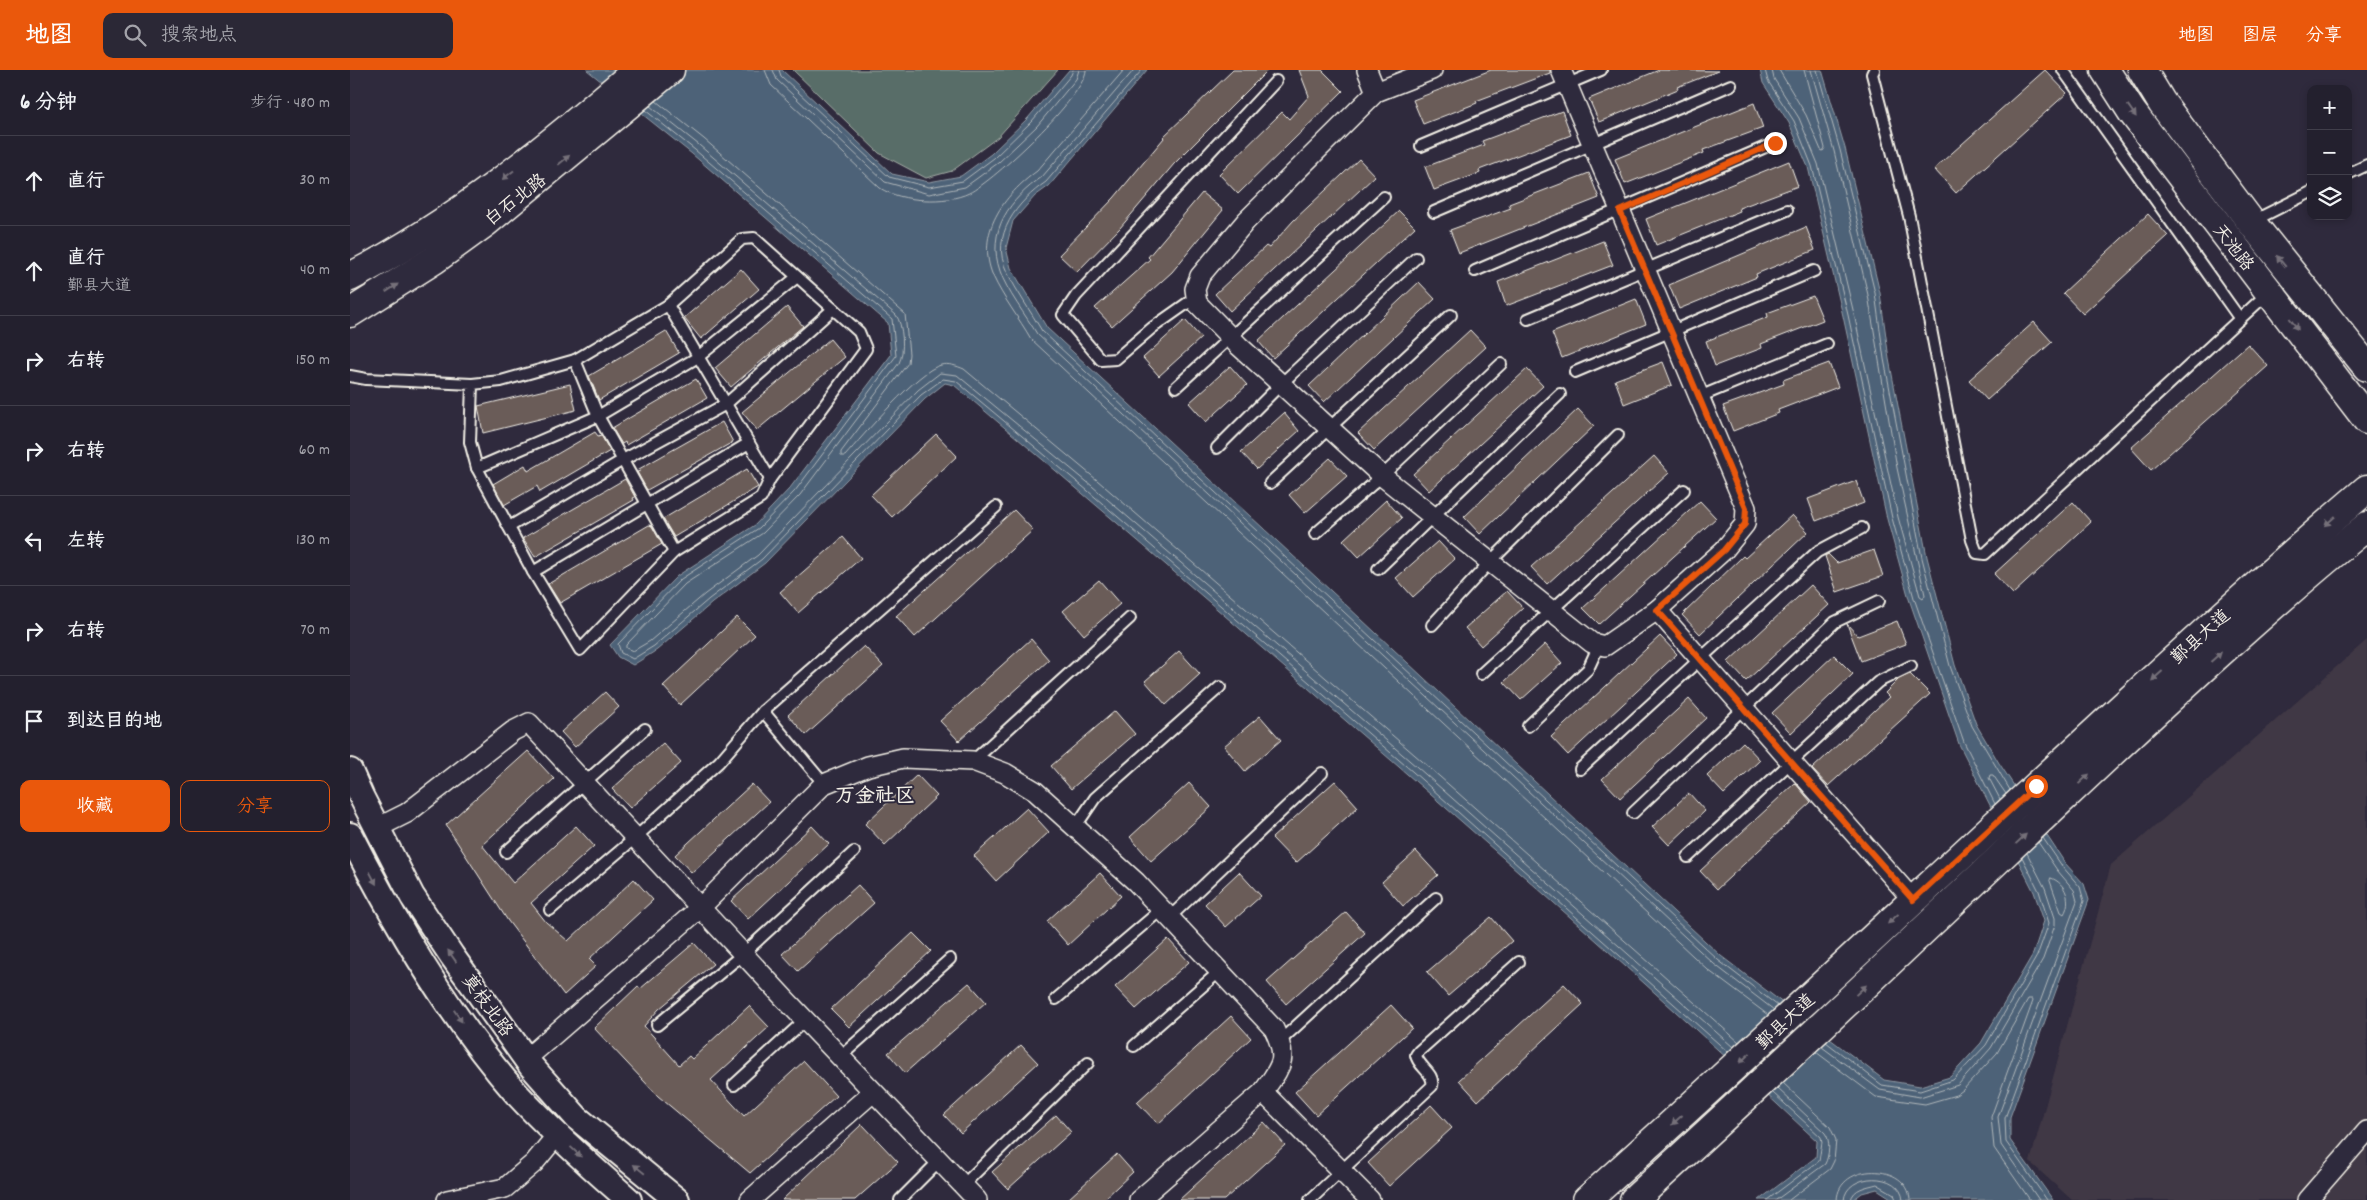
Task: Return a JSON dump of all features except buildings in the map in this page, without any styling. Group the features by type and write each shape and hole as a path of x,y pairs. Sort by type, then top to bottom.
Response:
{"main road":[{"name":"白石北路","path":"350,313 434,260 485,223 622,97 637,70"},
{"name":"白石北路","path":"350,277 443,221 622,97 670,70"},
{"name":"天池路","path":"2105,70 2132,112 2367,420"},
{"name":"天池路","path":"2142,70 2162,103 2251,222 2367,367"},
{"name":"鄞县大道","path":"1587,1200 1713,1088 2036,786 2285,559 2367,489"},
{"name":"鄞县大道","path":"1634,1200 1734,1109 2048,812 2296,584 2367,526"}],"street":[{"path":"1367,70 1376,92"},
{"path":"1432,70 1376,92 1246,221 1200,276 1195,288 1197,303 1230,337 1382,476 1592,643 1606,646 1657,610 1724,550 1745,524 1746,508 1564,77"},
{"path":"1657,610 1913,900"},
{"path":"377,828 407,813 513,731 529,723 743,954 977,1200"},
{"path":"526,1059 700,908 824,784 868,766 903,758 973,760 1005,772 1035,791 1076,826 1166,913 1274,1029 1280,1041 1283,1051 1279,1068 1262,1092 1139,1200"},
{"name":"莫枝北路","path":"350,771 377,828 417,903 452,956 526,1059 577,1118 677,1200"},
{"name":"莫枝北路","path":"350,835 407,936 468,1031 515,1092 557,1135 629,1200"},
{"path":"750,1200 873,1092"},
{"path":"1262,1092 1370,1200"},
{"path":"2307,1200 2367,1131"},
{"path":"447,1200 505,1188 534,1162 557,1135"}],"lane":[{"path":"1421,146 1564,77 1600,70"},
{"path":"1874,70 1872,74 1909,216 1972,540 1977,553 1985,554 2269,292"},
{"path":"2063,70 2240,319"},
{"path":"1196,297 1152,328 1116,359 1101,360 1063,315 1076,296 1276,81"},
{"path":"1434,212 1731,85"},
{"path":"1475,271 1620,211 1775,143"},
{"path":"2352,172 2367,164"},
{"path":"2251,222 2307,194"},
{"path":"1176,387 1384,198"},
{"path":"1528,319 1787,210"},
{"path":"350,376 366,379 472,384 501,381 575,360 668,306 742,239 754,238 859,332 866,349 770,479 761,498 674,552 580,650 509,528 477,468 470,442 472,384"},
{"path":"1216,448 1281,384 1416,258"},
{"path":"1575,372 1814,271"},
{"path":"477,468 598,416 698,357 797,277"},
{"path":"668,306 770,479"},
{"path":"509,528 623,460 726,404 833,309"},
{"path":"1270,483 1451,315"},
{"path":"1699,397 1828,344"},
{"path":"575,360 598,416 674,552"},
{"path":"1315,534 1382,476 1501,364"},
{"path":"1378,569 1560,394"},
{"path":"1432,625 1490,562 1618,435"},
{"path":"534,572 749,443"},
{"path":"1481,674 1684,490"},
{"path":"550,910 635,838 718,762 763,711 996,507"},
{"path":"1580,768 1701,660 1817,552 1862,528"},
{"path":"1633,813 1835,622 1878,601"},
{"path":"973,760 1130,618"},
{"path":"1528,726 1588,669 1599,645"},
{"path":"1688,857 1878,682 1911,666"},
{"path":"1076,826 1095,798 1220,687"},
{"path":"763,711 824,784"},
{"path":"506,852 645,729"},
{"path":"1056,999 1166,913 1322,773"},
{"path":"657,1026 743,954 854,852"},
{"path":"1280,1041 1436,898"},
{"path":"840,1057 950,959"},
{"path":"1310,1200 1432,1086 1433,1081 1416,1060 1416,1055 1519,962"},
{"path":"1134,1046 1220,971"},
{"path":"734,1085 805,1020"},
{"path":"963,1185 1088,1063"},
{"path":"900,1200 939,1161"}],"shaded area":[{"path":"2367,640 2367,1200 2072,1200 2030,1162 2111,865"}],"green space":[{"path":"793,70 1058,70 998,137 952,171 926,178 879,153"}],"water":[{"path":"587,70 782,70 892,174 929,182 961,176 991,154 1028,118 1069,70 1147,70 1049,186 1035,196 1013,221 1006,248 1011,268 1047,328 1721,956 1884,1080 1920,1086 1950,1077 1981,1043 2033,954 2044,921 2034,892 1959,744 1909,599 1887,519 1843,316 1808,167 1789,123 1763,83 1760,70 1822,70 1845,148 1880,293 1889,359 1927,557 1955,665 1976,724 1999,763 2065,863 2084,884 2089,900 2010,1117 2010,1140 2053,1200 1894,1200 1877,1189 1862,1193 1853,1200 1759,1200 1816,1157 1817,1141 1637,976 1454,815 1143,545 954,385 945,383 925,399 765,563 712,603 657,650 633,665 618,657 610,645 677,576 755,525 790,488 891,355 888,323 692,154"}],"district":[{"name":"万金社区","path":"875,794"}],"route":[{"path":"1775,143 1620,211 1746,508 1745,524 1724,550 1657,610 1913,900 2036,786"}]}
